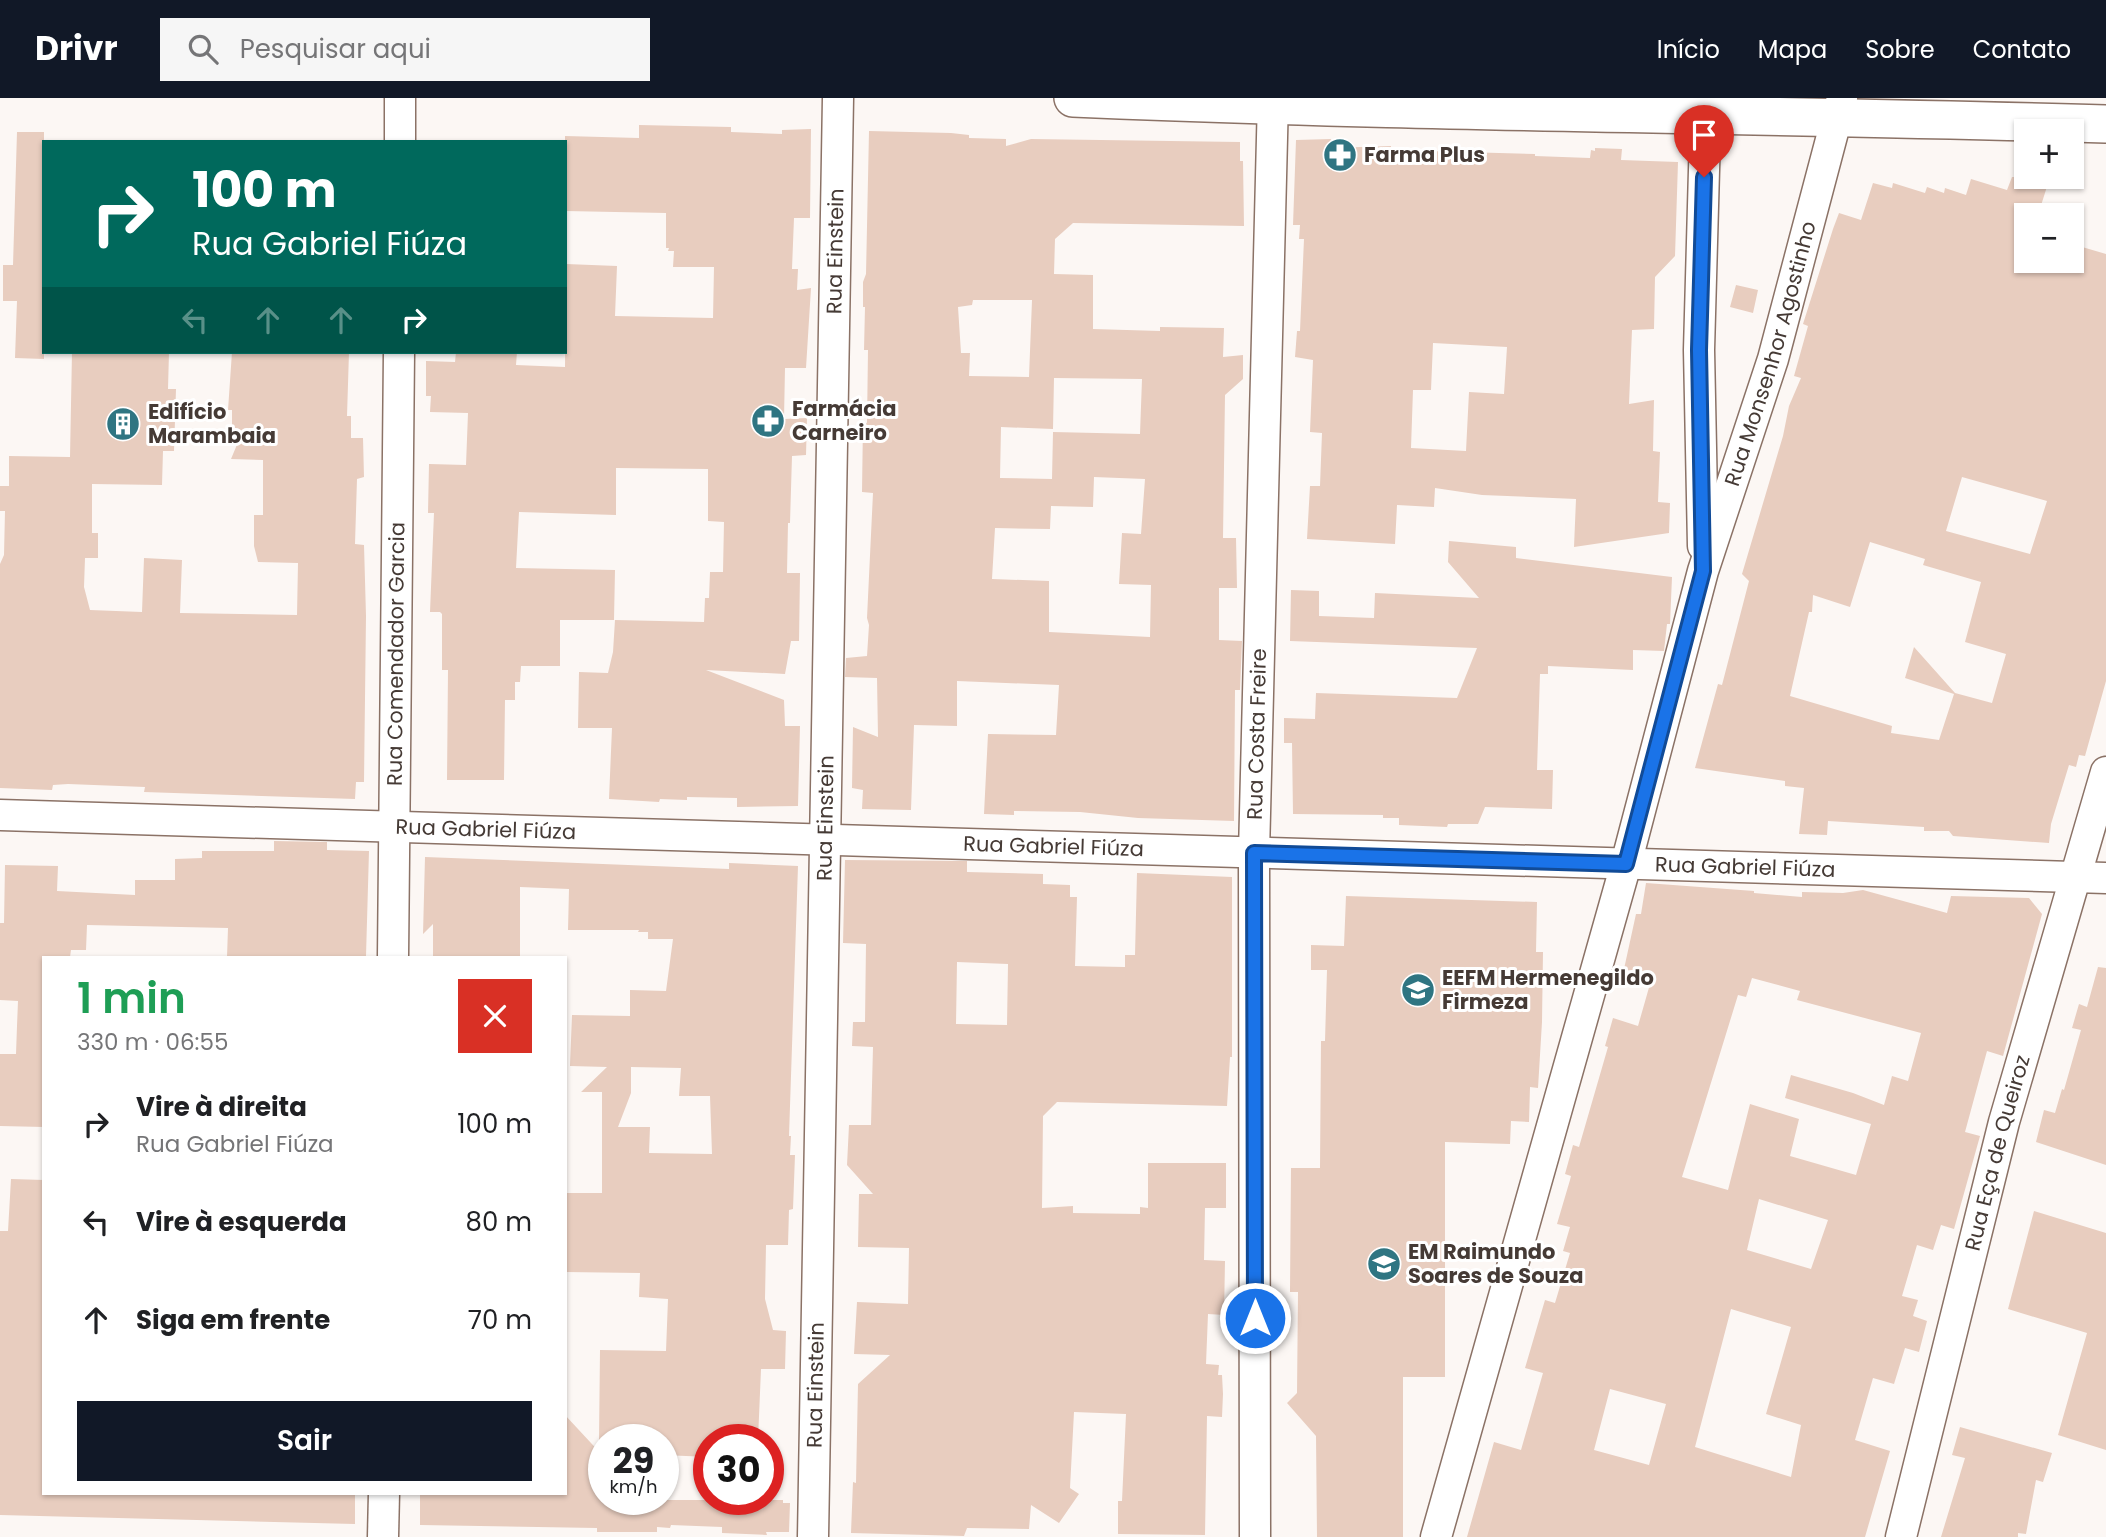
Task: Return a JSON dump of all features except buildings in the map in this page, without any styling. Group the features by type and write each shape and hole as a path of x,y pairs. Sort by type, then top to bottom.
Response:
{"street":[{"path":"400,98 400,140"},
{"name":"Rua Einstein","path":"813,1537 838,98"},
{"path":"1073,98 1839,107 2106,124"},
{"name":"Rua Costa Freire","path":"1255,1537 1254,853 1273,102"},
{"path":"1703,571 1699,350 1706,106"},
{"name":"Rua Monsenhor Agostinho","path":"1436,1537 1626,864 1703,571 1773,359 1839,107"},
{"name":"Rua Comendador Garcia","path":"393,956 398,354"},
{"name":"Rua Eça de Queiroz","path":"1902,1537 2004,1122 2106,772"},
{"name":"Rua Gabriel Fiúza","path":"0,815 2106,878"},
{"path":"383,1537 384,1495"}],"place":[{"name":"Farma Plus","path":"1340,155"},
{"name":"Farmácia Carneiro","path":"768,421"},
{"name":"Edifício Marambaia","path":"123,424"},
{"name":"EEFM Hermenegildo Firmeza","path":"1418,990"},
{"name":"EM Raimundo Soares de Souza","path":"1384,1264"}],"route":[{"path":"1255,1318 1254,853 1626,864 1703,571 1699,350 1704,177"}]}
